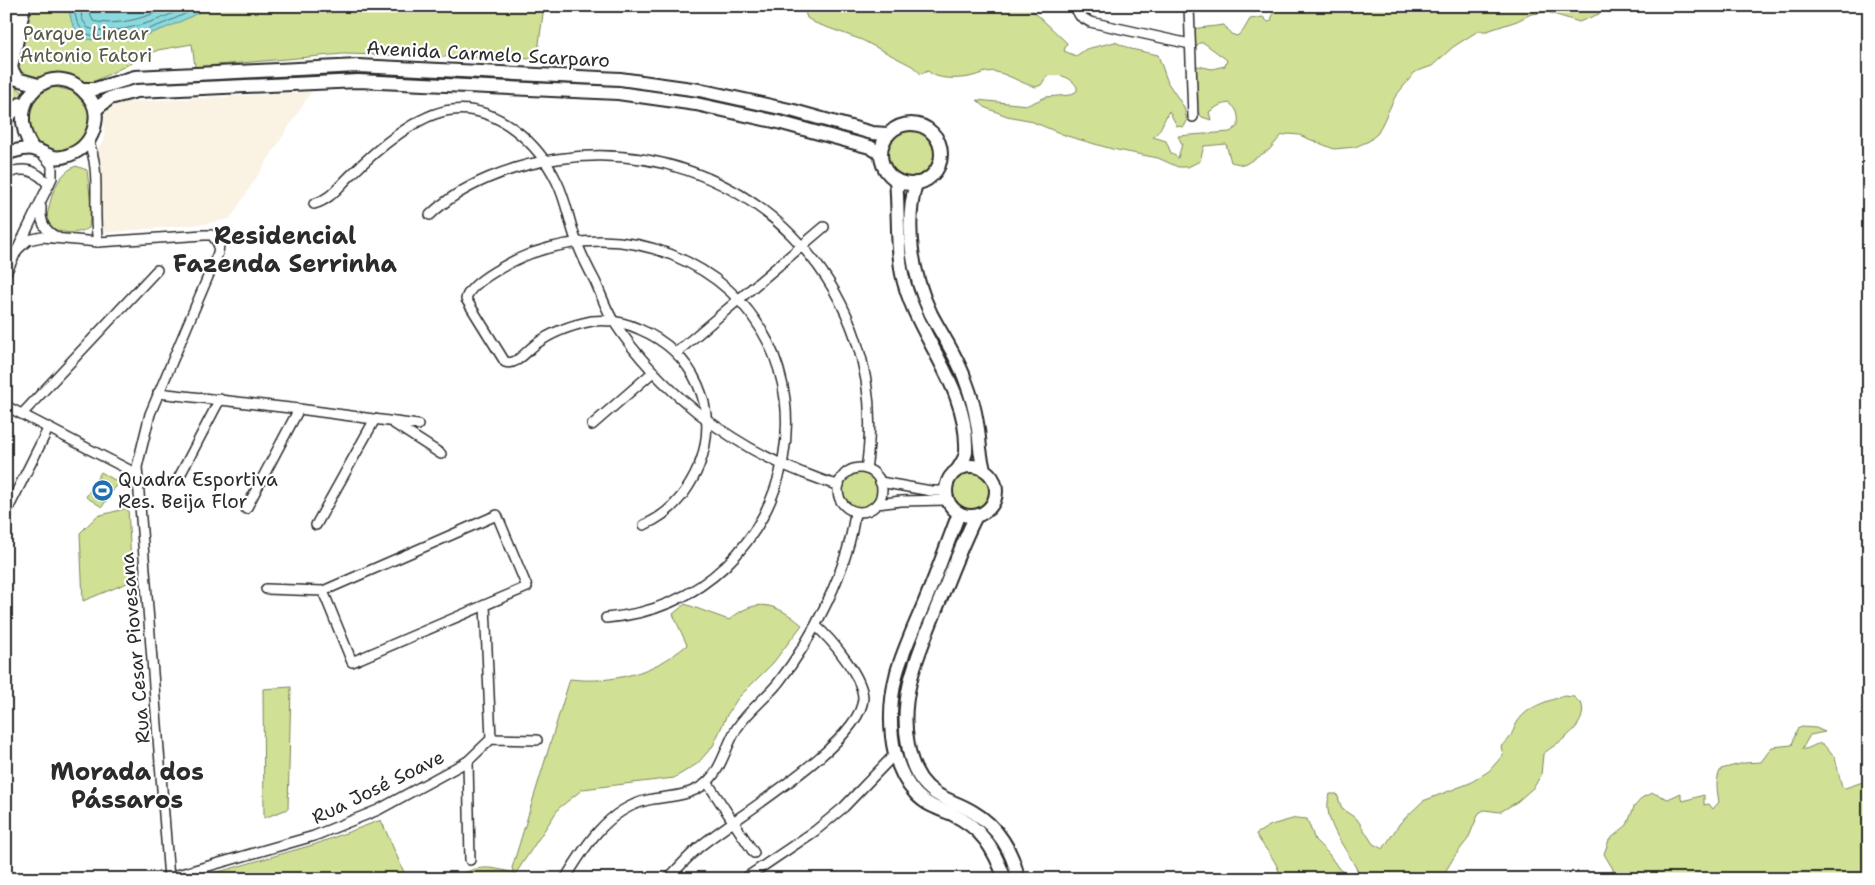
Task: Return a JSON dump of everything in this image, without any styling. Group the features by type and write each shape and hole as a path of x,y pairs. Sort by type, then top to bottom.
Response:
{"main road":[{"path":"6,42 15,6"},
{"path":"24,6 11,68 17,78 38,85"},
{"name":"Avenida Carmelo Scarparo","path":"83,89 95,89 135,77 358,66 620,79 699,90 794,111 872,133 888,134"},
{"path":"6,119 38,85 51,80 63,80 83,89 96,109 94,132 79,151 68,156 55,157 38,152 7,154"},
{"name":"Avenida Carmelo Scarparo","path":"96,109 110,98 137,91 358,81 618,93 696,104 778,122 870,147 880,154"},
{"path":"23,100 19,112 19,126 24,138 38,152"},
{"path":"905,124 916,124 926,127 937,138 941,153 939,164 934,173 926,180 916,184 906,184 896,180 882,164 880,154 882,143 888,134 905,124"},
{"path":"896,180 896,234 902,276 918,318 953,387 964,425 966,453 958,469 947,482 947,495 958,513 976,516"},
{"path":"916,184 911,200 910,234 916,272 930,312 966,382 977,422 980,457 984,468 990,474 996,490 990,507 976,516 913,668 906,700 906,734 913,766 919,777 936,794 974,812 997,831 1012,857 1018,879"},
{"path":"958,469 975,466 984,468"},
{"path":"958,513 897,672 892,724 894,755 903,776 916,794 935,808 953,815 978,830 996,852 1005,879"}],"street":[{"path":"1074,6 1080,16 1090,22 1190,44"},
{"path":"1189,6 1193,117"},
{"path":"314,204 329,198 376,152 399,135 437,113 450,110 481,112 510,126 526,138 545,161 558,184 576,242 613,320 653,372 680,397 707,418 782,465 839,485"},
{"path":"17,250 28,240 35,238 59,238 98,242 95,226 94,154 88,142"},
{"path":"38,152 48,159 53,172 40,216 46,230 59,238"},
{"path":"430,215 448,201 489,179 545,161 602,156 633,158 665,164 695,173 747,199 770,216 814,260 840,300 854,331 862,355 871,413 866,469"},
{"path":"6,174 19,168 31,170 41,176 49,185"},
{"path":"6,273 44,200"},
{"path":"677,352 824,227"},
{"name":"Rua Cesar Piovesana","path":"98,242 204,235 212,235 217,239 218,253 158,393 142,442 137,474 170,878"},
{"path":"606,618 631,616 678,600 720,572 738,555 766,513 776,490 786,443 786,414 782,384 766,340 754,319 738,300 702,270 662,251 617,241 576,242 548,248 508,264 467,294 468,305 502,358 509,363 515,362 552,334 579,324 613,320 647,332 665,341 677,352 699,387 707,418 704,450 694,477 678,501 668,511 644,525"},
{"path":"22,414 157,270"},
{"path":"592,425 653,372"},
{"path":"158,393 220,399 418,425"},
{"path":"177,481 220,399"},
{"path":"6,406 137,474"},
{"path":"246,509 299,409"},
{"path":"316,525 375,419"},
{"path":"391,421 441,454"},
{"path":"6,513 49,427"},
{"path":"877,504 882,491 880,482 875,474 866,469 852,470 843,476 839,485 840,500 846,508 855,512 865,512 877,504 947,495"},
{"path":"880,482 947,495"},
{"path":"565,879 589,842 618,812 649,800 685,794 707,782 721,762 736,730 792,664 816,626 842,562 855,512"},
{"path":"266,589 323,591 497,515 527,587 352,662 323,591"},
{"path":"485,605 491,739 536,740"},
{"path":"668,879 702,844 793,781 831,746 849,725 862,704 861,688 854,675 840,652 816,626"},
{"name":"Rua José Soave","path":"170,878 314,836 378,810 468,761 491,739"},
{"path":"744,879 764,863 815,831 844,807 894,755"},
{"path":"468,761 470,860"},
{"path":"707,782 754,853"}],"shaded area":[{"path":"311,92 230,219 203,224 102,233 98,148 104,141 105,109 125,102"}],"green space":[{"name":"Parque Linear Antonio Fatori","path":"27,6 544,6 537,59 343,54 195,67 192,44 158,50 89,84 69,78 39,81 21,77 17,71"},
{"path":"803,6 1028,6 1067,43 1064,51 1076,56 1086,49 1115,42 1131,49 1158,55 1168,83 1184,107 1187,121 1184,127 1177,126 1169,111 1153,137 1166,141 1171,153 1178,158 1182,144 1178,136 1230,132 1238,126 1237,113 1229,103 1220,105 1209,112 1211,120 1202,117 1194,108 1192,70 1198,66 1212,69 1225,66 1227,60 1204,43 1199,43 1193,51 1191,29 1224,25 1231,34 1237,36 1243,31 1250,19 1263,17 1268,22 1271,21 1275,6 1598,6 1599,14 1579,22 1547,12 1531,14 1487,31 1478,31 1453,47 1432,66 1415,72 1395,97 1378,133 1369,141 1355,147 1334,149 1299,135 1288,134 1281,136 1269,150 1244,165 1231,162 1226,144 1204,146 1200,161 1188,167 1178,167 1158,158 1112,149 1067,136 1028,120 1007,116 986,108 977,100 1028,105 1046,97 1070,95 1077,91 1077,87 1068,78 1056,75 1047,76 1041,85 1036,87 1001,73 986,72 959,78 936,76 928,71 921,74 912,66 862,40 815,23 807,18"},
{"path":"6,71 12,84 24,93 6,108"},
{"path":"50,86 72,91 90,108 92,122 84,141 62,153 51,152 32,141 24,108 31,97"},
{"path":"916,131 928,137 933,145 933,163 928,171 920,176 906,177 894,171 889,163 888,149 894,137 902,132"},
{"path":"76,166 87,170 91,205 89,228 72,233 55,230 46,224 51,199 62,176"},
{"name":"Quadra Esportiva Res. Beija Flor","path":"101,472 118,482 102,507 86,497"},
{"path":"971,472 985,477 990,491 985,505 971,510 957,505 952,491 957,477"},
{"path":"860,473 867,474 872,478 876,483 876,497 872,502 867,506 860,507 853,506 848,502 844,497 843,490 844,483 848,478 853,474"},
{"path":"128,508 132,581 83,601 80,533 97,516"},
{"path":"685,604 729,620 739,612 749,608 758,605 767,606 784,612 802,625 773,663 738,698 727,715 713,746 697,764 674,778 583,789 559,808 512,879 449,879 467,871 481,868 514,873 512,868 570,679 602,680 617,678 647,669 674,655 687,645 673,614"},
{"path":"291,687 288,809 264,818 263,689"},
{"path":"1564,696 1574,697 1582,705 1580,721 1576,727 1564,739 1543,754 1541,775 1534,787 1517,802 1500,812 1484,810 1479,813 1468,839 1454,857 1441,879 1361,879 1333,826 1328,805 1330,794 1337,794 1342,809 1357,819 1373,844 1383,849 1400,823 1423,801 1470,783 1489,771 1503,755 1501,746 1505,744 1518,721 1527,711"},
{"path":"1802,727 1816,728 1825,732 1810,735 1802,749 1823,744 1835,758 1842,787 1845,788 1869,780 1869,879 1613,879 1613,869 1604,854 1609,840 1627,825 1634,807 1643,797 1653,793 1668,799 1681,793 1683,801 1704,795 1704,805 1709,804 1713,809 1719,802 1717,781 1721,769 1744,763 1761,762 1772,747 1792,745 1797,729"},
{"path":"1296,818 1307,819 1315,840 1328,853 1339,869 1353,879 1274,879 1279,871 1256,834 1271,825"},
{"path":"381,820 407,879 194,879 316,844"}],"water":[{"path":"68,6 210,6 180,22 148,34 132,38 98,40 81,38 72,23"}],"place":[{"name":"Quadra Esportiva Res. Beija Flor","path":"102,490"}],"district":[{"name":"Residencial Fazenda Serrinha","path":"285,250"},
{"name":"Morada dos Pássaros","path":"127,786"}]}
